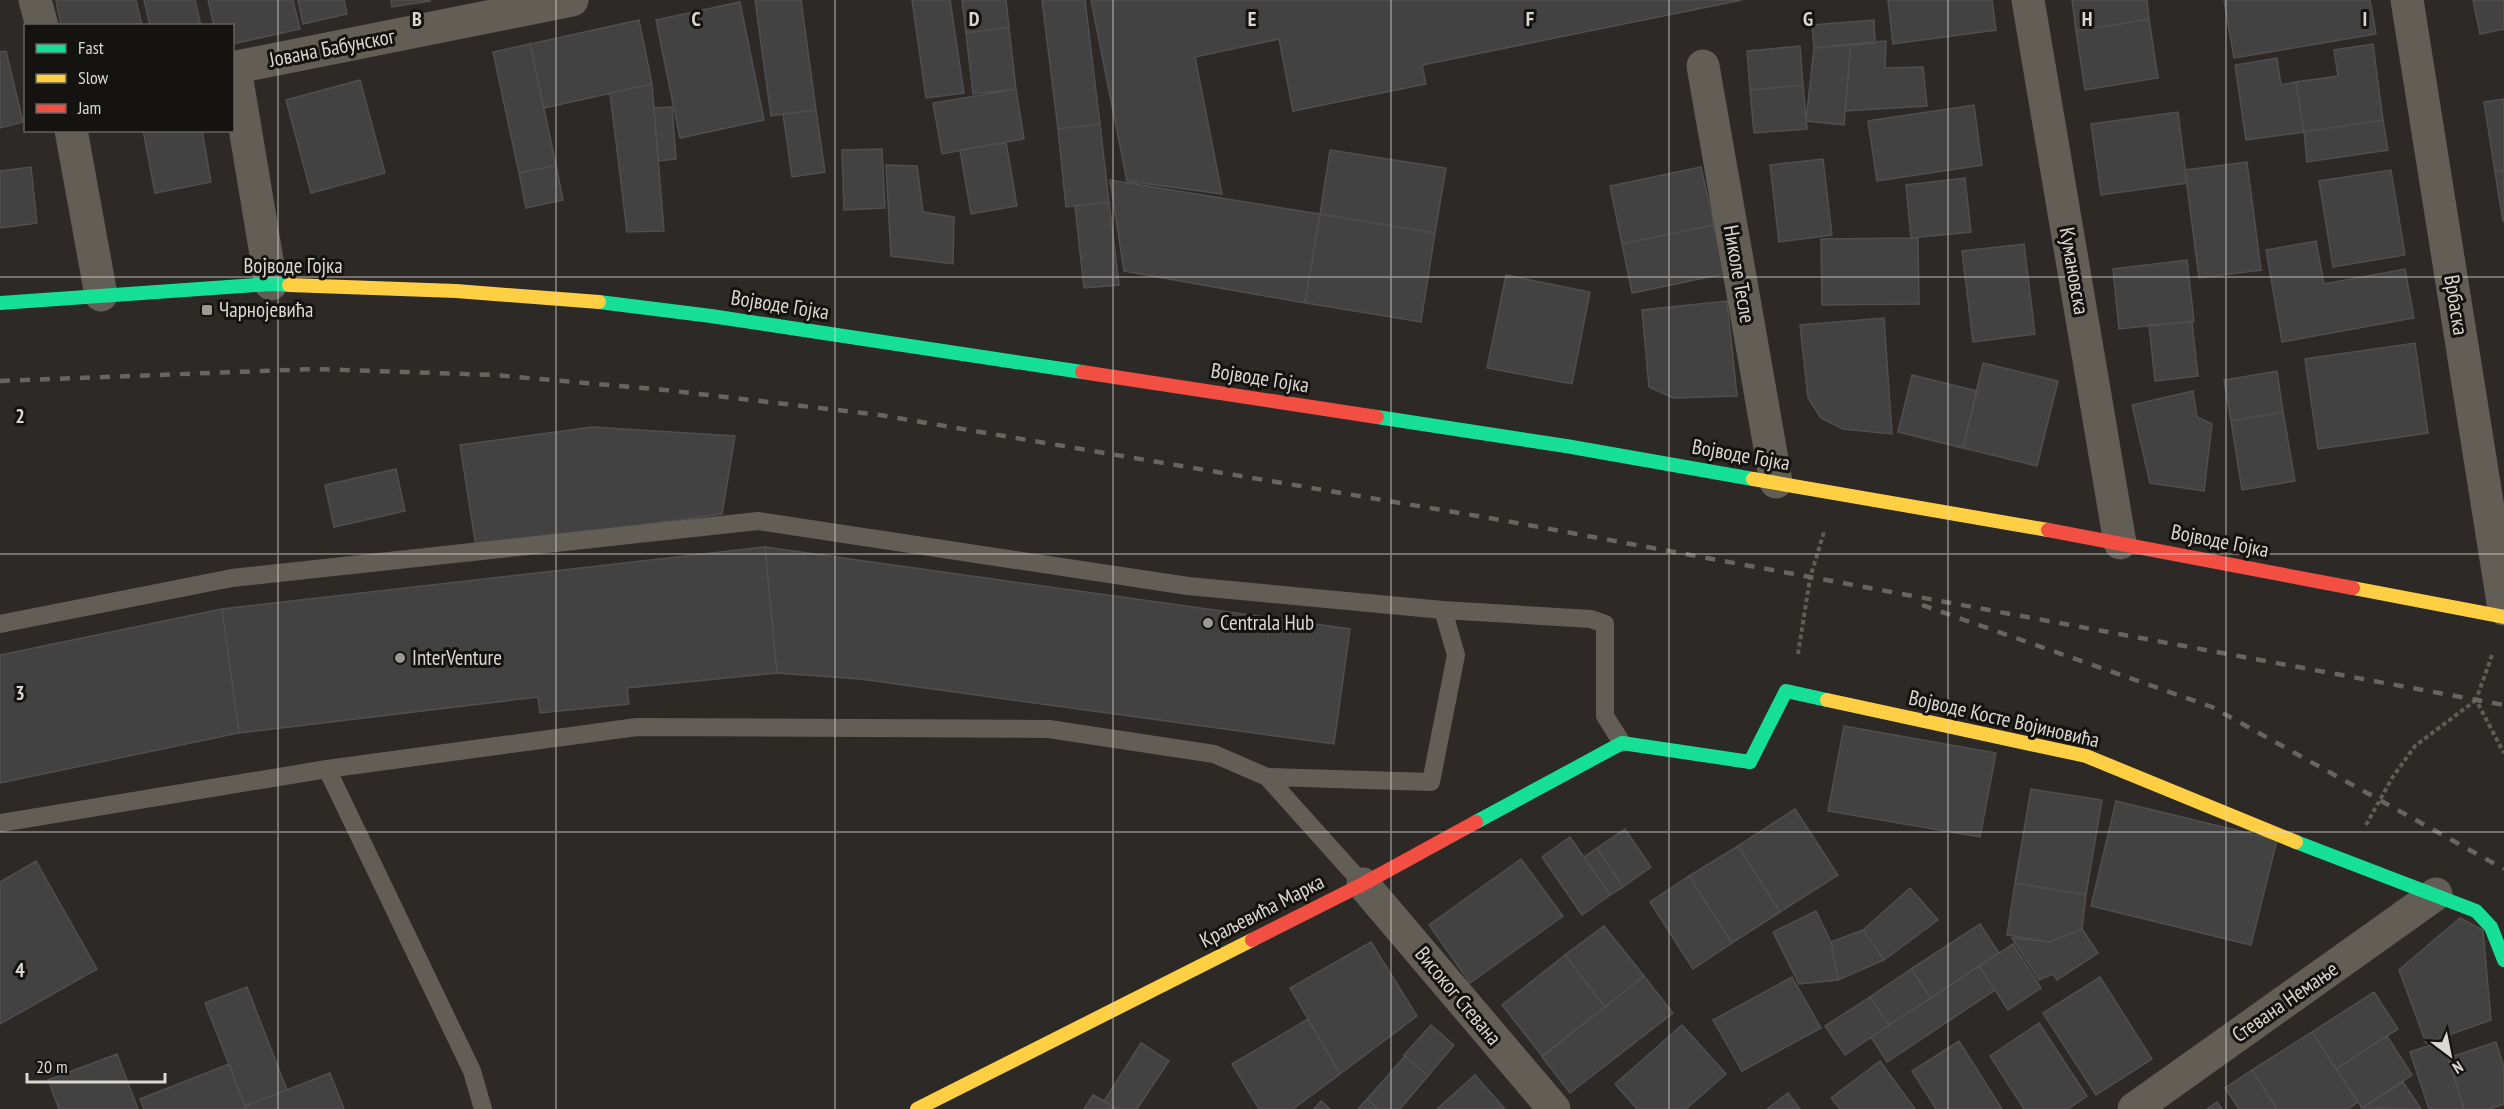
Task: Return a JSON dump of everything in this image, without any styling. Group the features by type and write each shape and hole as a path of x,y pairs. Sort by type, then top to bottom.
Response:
{"street":[{"path":"35,0 41,24"},
{"name":"Јована Бабунског","path":"234,68 572,0"},
{"name":"Кумановска","path":"2028,0 2120,543"},
{"name":"Врбаска","path":"2407,0 2504,609"},
{"name":"Николе Тесле","path":"1703,66 1776,482"},
{"path":"234,68 271,284"},
{"path":"70,132 101,295"},
{"name":"Војводе Гојка","path":"0,303 271,284 456,291 586,300 711,316 1566,446 2120,543 2504,616"},
{"path":"1622,743 1750,762 1786,691"},
{"name":"Војводе Косте Војиновића","path":"1786,691 2086,756 2350,864 2436,894 2476,911 2491,927 2504,960"},
{"name":"Краљевића Марка","path":"917,1109 1363,884 1622,743"},
{"name":"Високог Стевана","path":"1363,884 1554,1109"},
{"name":"Стевана Немање","path":"2134,1109 2436,894"}],"lane":[{"path":"0,624 232,578 758,521 1188,586 1443,610 1591,620 1605,624 1605,716 1622,743"},
{"path":"0,823 327,769 638,727 1037,729 1214,754 1267,777 1431,782 1456,654 1443,610"},
{"path":"327,769 472,1071 483,1109"},
{"path":"1267,777 1363,884"}],"path":[{"path":"1786,691 1801,646 1805,604 1822,536 1844,494"},
{"path":"2350,864 2366,824 2392,778 2415,746 2476,700 2494,650"},
{"path":"2476,700 2504,753"}],"building":[{"path":"56,0 136,0 142,24 61,24"},
{"path":"144,0 195,0 201,24 150,24"},
{"path":"208,0 293,0 300,29 234,44 234,24 214,24"},
{"path":"298,0 344,0 347,14 303,24"},
{"path":"391,0 430,0 430,1 392,7"},
{"path":"755,0 801,0 816,110 771,116"},
{"path":"912,0 950,0 964,93 926,98"},
{"path":"962,0 1006,0 1009,27 966,33"},
{"path":"1042,0 1085,0 1100,124 1058,129"},
{"path":"1091,0 1742,0 1422,65 1426,84 1293,111 1279,39 1195,57 1222,194 1127,181"},
{"path":"1888,0 1992,0 1996,30 1893,44"},
{"path":"2072,0 2147,0 2149,19 2076,31"},
{"path":"2224,0 2370,0 2376,34 2234,58"},
{"path":"2473,0 2504,0 2504,29 2480,34"},
{"path":"740,2 764,120 680,138 656,20"},
{"path":"2149,19 2158,78 2085,90 2076,31"},
{"path":"639,20 652,84 544,108 530,44"},
{"path":"1874,20 1875,43 1814,48 1812,25"},
{"path":"1009,27 1016,89 973,94 966,33"},
{"path":"1886,41 1885,68 1923,67 1927,106 1845,111 1851,44"},
{"path":"530,44 556,165 519,173 493,52"},
{"path":"1851,44 1844,125 1806,121 1814,48"},
{"path":"2373,44 2383,120 2304,132 2296,82 2338,76 2334,50"},
{"path":"1800,46 1803,85 1750,90 1747,51"},
{"path":"6,51 23,122 0,128 0,52"},
{"path":"2277,58 2281,85 2296,82 2304,132 2246,140 2235,65"},
{"path":"360,80 385,173 311,193 286,100"},
{"path":"652,84 664,231 627,232 610,93"},
{"path":"1803,85 1807,129 1754,133 1750,90"},
{"path":"1016,89 1024,139 942,154 933,103"},
{"path":"2504,99 2504,170 2495,172 2484,102"},
{"path":"1974,105 1982,165 1877,181 1868,121"},
{"path":"672,107 676,159 658,161 654,108"},
{"path":"816,110 825,172 792,177 783,114"},
{"path":"2178,112 2187,183 2101,195 2091,124"},
{"path":"2383,120 2388,150 2307,162 2304,132"},
{"path":"1100,124 1109,202 1066,207 1058,129"},
{"path":"143,132 202,132 211,182 155,193"},
{"path":"1006,142 1017,206 971,214 960,150"},
{"path":"882,149 885,208 844,210 842,150"},
{"path":"1330,150 1446,168 1435,233 1320,214"},
{"path":"1823,159 1832,235 1779,242 1770,165"},
{"path":"2247,162 2261,270 2199,278 2185,170"},
{"path":"556,165 563,200 526,208 519,173"},
{"path":"886,165 917,166 923,212 954,217 953,264 891,256"},
{"path":"31,167 37,223 0,228 0,171"},
{"path":"1701,167 1714,225 1622,244 1610,186"},
{"path":"2391,170 2405,255 2333,267 2319,181"},
{"path":"2504,170 2504,221 2503,221 2495,172"},
{"path":"1965,178 1971,232 1911,238 1906,185"},
{"path":"1110,180 1320,214 1305,303 1124,271"},
{"path":"1109,202 1119,285 1084,288 1075,206"},
{"path":"1320,214 1435,233 1421,322 1305,303"},
{"path":"1714,225 1724,274 1632,293 1622,244"},
{"path":"1918,238 1919,304 1822,305 1821,239"},
{"path":"2316,241 2324,284 2405,269 2414,318 2282,342 2266,250"},
{"path":"2024,244 2035,334 1973,342 1962,251"},
{"path":"2187,260 2194,321 2119,329 2113,269"},
{"path":"1506,275 1590,292 1572,384 1487,368"},
{"path":"1727,301 1737,396 1673,398 1649,387 1642,310"},
{"path":"1884,318 1892,434 1843,429 1821,418 1808,398 1800,325"},
{"path":"2192,322 2198,376 2155,381 2149,325"},
{"path":"2415,343 2428,433 2318,449 2305,359"},
{"path":"1983,363 2058,381 2037,466 1963,448"},
{"path":"2277,371 2283,412 2231,421 2224,380"},
{"path":"1912,375 1977,391 1963,448 1898,432"},
{"path":"2193,391 2197,417 2212,424 2204,491 2150,483 2132,405"},
{"path":"2283,412 2295,481 2242,490 2231,421"},
{"path":"592,427 735,436 722,514 476,547 460,445"},
{"path":"396,469 405,511 334,527 325,485"},
{"path":"765,547 777,673 627,688 629,704 540,713 538,697 239,733 222,609"},
{"path":"765,547 1350,629 1334,744 860,679 777,673"},
{"path":"222,609 239,733 0,783 0,655"},
{"path":"1844,726 1996,753 1980,837 1828,811"},
{"path":"2031,789 2102,800 2086,895 2015,883"},
{"path":"2116,801 2277,840 2251,945 2091,906"},
{"path":"1795,809 1838,875 1780,912 1738,846"},
{"path":"1625,829 1651,867 1623,887 1597,848"},
{"path":"1570,837 1610,895 1582,915 1542,857"},
{"path":"1738,846 1780,912 1732,943 1689,876"},
{"path":"1597,848 1623,887 1610,895 1584,857"},
{"path":"1521,859 1563,916 1470,983 1429,925"},
{"path":"36,861 97,969 0,1024 0,882"},
{"path":"1689,876 1732,943 1693,969 1650,902"},
{"path":"2015,883 2086,895 2082,929 2049,942 2007,935"},
{"path":"1910,888 1938,920 1884,960 1863,930"},
{"path":"1816,911 1831,942 1838,980 1799,984 1773,932"},
{"path":"2460,918 2483,930 2491,1020 2426,1043 2399,970"},
{"path":"1980,924 1999,953 1931,998 1911,969"},
{"path":"1604,926 1644,976 1605,1007 1565,955"},
{"path":"2082,929 2098,953 2057,980 2053,974 2039,980 2012,938 2049,942"},
{"path":"1863,930 1884,960 1838,980 1831,942"},
{"path":"1371,942 1417,1016 1340,1074 1290,988"},
{"path":"2013,944 2041,988 2008,1010 1979,966"},
{"path":"1565,955 1605,1007 1542,1056 1502,1005"},
{"path":"1979,966 1995,990 1887,1062 1871,1037"},
{"path":"1911,969 1931,998 1889,1025 1870,997"},
{"path":"1644,976 1673,1013 1570,1093 1542,1057"},
{"path":"1792,977 1821,1028 1742,1071 1713,1020"},
{"path":"2100,977 2152,1059 2096,1095 2043,1013"},
{"path":"247,987 287,1090 245,1106 205,1003"},
{"path":"2374,992 2398,1029 2336,1069 2312,1032"},
{"path":"1870,997 1889,1025 1845,1055 1825,1026"},
{"path":"1308,1019 1340,1074 1293,1109 1259,1109 1232,1064"},
{"path":"2039,1023 2087,1096 2068,1109 2024,1109 1990,1056"},
{"path":"1431,1025 1454,1045 1428,1076 1404,1055"},
{"path":"1682,1025 1726,1074 1686,1109 1637,1109 1615,1084"},
{"path":"2312,1032 2358,1102 2348,1109 2277,1109 2252,1070"},
{"path":"2387,1036 2412,1075 2362,1108 2336,1069"},
{"path":"1959,1041 2002,1109 1936,1109 1912,1071"},
{"path":"2443,1041 2464,1109 2429,1109 2410,1052"},
{"path":"2496,1042 2504,1067 2504,1104 2490,1109 2464,1109 2448,1058"},
{"path":"1141,1043 1169,1061 1137,1109 1116,1109 1104,1101"},
{"path":"117,1054 138,1109 59,1109 48,1080"},
{"path":"1405,1056 1428,1076 1400,1109 1378,1109 1367,1099"},
{"path":"1880,1061 1915,1109 1840,1109 1831,1098"},
{"path":"229,1064 246,1109 144,1109 140,1099"},
{"path":"2252,1070 2277,1109 2239,1109 2225,1088"},
{"path":"330,1073 344,1109 246,1109 245,1106"},
{"path":"1475,1075 1505,1109 1437,1109"},
{"path":"2403,1082 2421,1109 2362,1108"},
{"path":"1788,1093 1800,1109 1767,1109"},
{"path":"1093,1095 1104,1101 1116,1109 1084,1109"},
{"path":"1367,1099 1378,1109 1358,1109"},
{"path":"1321,1101 1330,1109 1314,1109"},
{"path":"2217,1102 2222,1109 2207,1109"}],"railway":[{"path":"0,381 314,369 494,375 665,390 880,415 1501,520 2504,705"},
{"path":"1922,605 2212,707 2504,869"}],"traffic: fast":[{"path":"0,303 271,284 289,285"},
{"path":"599,302 711,316 1082,372"},
{"path":"1377,417 1566,446 1753,479"},
{"path":"1476,822 1622,743 1750,762 1786,691 1827,700"},
{"path":"2296,842 2476,911 2491,927 2504,960"}],"traffic: slow":[{"path":"289,285 456,291 599,302"},
{"path":"1753,479 2048,530"},
{"path":"2353,588 2504,617"},
{"path":"1827,700 2086,756 2296,842"},
{"path":"917,1109 1252,940"}],"traffic: jam":[{"path":"1082,372 1377,417"},
{"path":"2048,530 2353,588"},
{"path":"1252,940 1363,884 1476,822"}],"place":[{"name":"Чарнојевића","path":"207,310"},
{"name":"Centrala Hub","path":"1208,623"},
{"name":"InterVenture","path":"400,658"}]}
